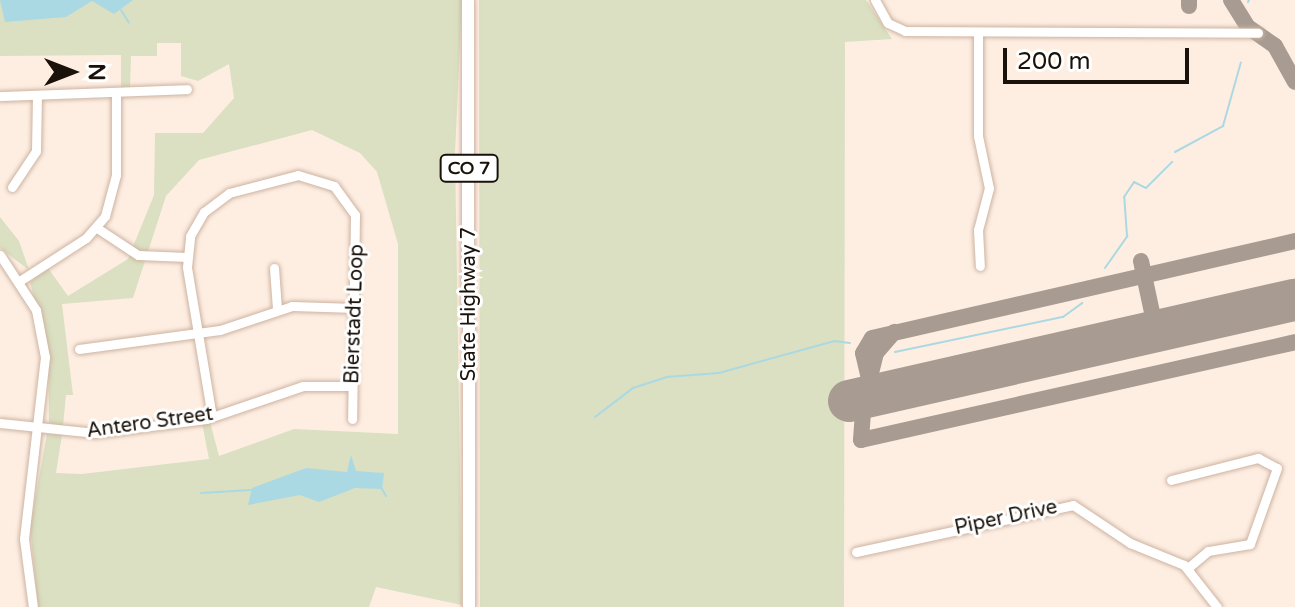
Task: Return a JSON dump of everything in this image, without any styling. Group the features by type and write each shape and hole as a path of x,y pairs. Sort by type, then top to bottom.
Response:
{"main road":[{"name":"State Highway 7","path":"468,0 469,607"}],"street":[{"path":"875,0 901,31 1258,33"},
{"path":"978,32 978,136 989,188 978,230 980,266"},
{"path":"0,96 187,89"},
{"path":"21,280 97,228 115,187 116,94"},
{"path":"12,187 36,151 37,95"},
{"name":"Bierstadt Loop","path":"212,417 196,334 187,257 194,227 213,203 240,189 310,176 334,186 355,215 352,419"},
{"path":"97,228 138,255 187,257"},
{"path":"0,255 21,280 45,357 24,539 31,606"},
{"path":"274,268 277,309"},
{"path":"79,349 196,334 277,309 355,308"},
{"name":"Antero Street","path":"0,423 95,433 212,417 303,386 352,386"},
{"path":"1171,480 1258,458 1277,468 1250,544 1208,551 1188,568"},
{"name":"Piper Drive","path":"856,552 1071,504 1188,568 1217,607"}],"green space":[{"path":"0,0 462,0 455,153 462,605 376,587 369,607 38,607 30,527 47,434 62,435 56,473 82,474 209,459 202,423 210,422 219,456 294,429 398,434 398,244 377,172 360,153 312,130 199,160 166,196 133,298 62,304 73,395 66,395 63,426 49,423 48,348 30,282 48,268 68,296 128,259 154,195 155,133 203,133 234,98 229,64 198,81 181,76 181,43 157,43 157,56 131,56 130,90 121,91 121,55 0,56"},
{"path":"479,0 866,0 892,39 845,42 844,607 480,607"},
{"path":"0,217 19,241 29,270 0,248"}],"water":[{"path":"0,0 133,0 114,14 92,1 66,17 5,22"},
{"path":"351,455 356,471 384,473 382,489 355,488 319,502 300,495 248,505 252,488 306,468 347,472"}],"waterway":[{"path":"121,10 129,23"},
{"path":"1175,152 1223,126 1241,62"},
{"path":"1105,268 1127,236 1124,197 1134,182 1146,188 1172,162"},
{"path":"895,352 1063,317 1082,303"},
{"path":"595,417 633,388 666,377 719,373 834,341 850,343"},
{"path":"382,489 386,496"},
{"path":"201,493 251,490"}],"taxiway":[{"path":"1189,0 1189,6"},
{"path":"1231,0 1248,27 1275,46 1295,82"},
{"path":"873,396 863,353 872,338 1295,241"},
{"path":"1141,261 1156,331"},
{"path":"870,377 876,353 894,332"},
{"path":"864,398 861,440 1295,342"}],"runway":[{"path":"849,401 1295,300"}]}
